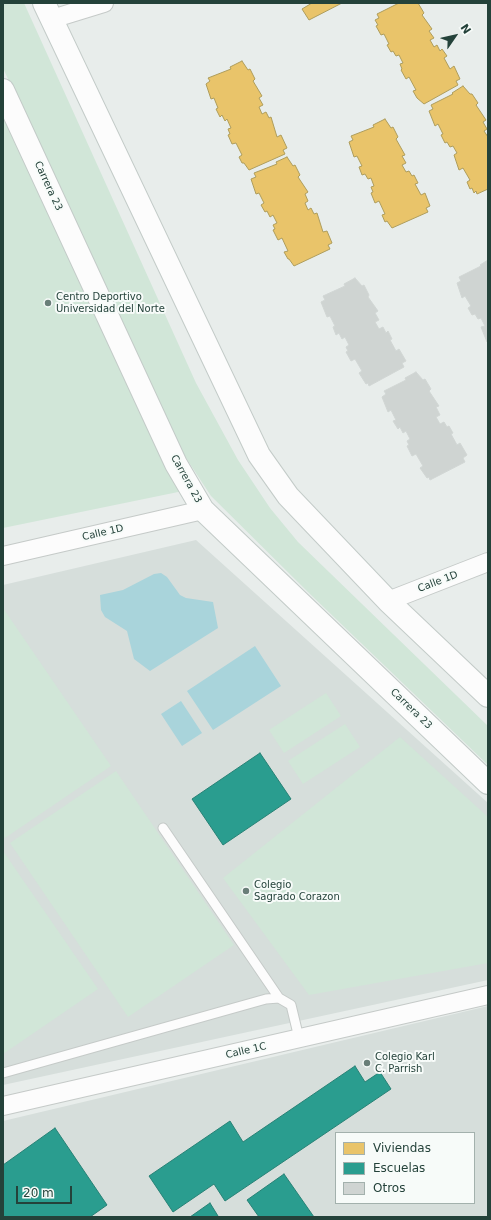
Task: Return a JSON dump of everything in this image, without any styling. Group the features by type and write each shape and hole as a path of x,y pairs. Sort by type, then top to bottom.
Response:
{"main road":[{"path":"48,11 259,455 288,496 388,601 488,696"},
{"name":"Carrera 23","path":"3,90 176,464 203,510 488,783"}],"street":[{"path":"48,11 104,3"},
{"name":"Calle 1D","path":"3,556 203,510"},
{"name":"Calle 1D","path":"388,601 488,562"},
{"name":"Calle 1C","path":"3,1106 488,995"}],"lane":[{"path":"163,828 280,998 291,1004 299,1038"},
{"path":"3,1073 252,1003 280,998"}],"shaded area":[{"name":"Colegio Sagrado Corazon","path":"196,540 488,803 488,980 3,1085 3,585"},
{"name":"Colegio Karl C. Parrish","path":"488,1006 488,1217 3,1217 3,1121"}],"green space":[{"path":"3,3 24,3 196,383 238,460 270,508 298,542 488,726 488,765 311,595 211,496 167,429 3,68"},
{"name":"Centro Deportivo Universidad del Norte","path":"3,115 183,491 3,528"},
{"path":"3,608 111,766 5,838 3,835"},
{"path":"326,693 341,716 284,753 269,730"},
{"path":"345,724 360,747 303,784 288,761"},
{"path":"400,737 488,817 488,963 309,995 223,878"},
{"path":"116,771 234,945 128,1017 10,843"},
{"path":"3,851 98,989 3,1054"}],"water":[{"path":"161,573 167,577 180,595 186,598 213,602 218,628 150,671 134,659 127,631 105,617 101,610 100,595 123,590 154,574"},
{"path":"255,646 281,686 213,730 187,691"},
{"path":"181,701 202,733 182,746 161,714"}],"building: Viviendas":[{"path":"312,3 342,3 309,20 302,9"},
{"path":"399,3 418,3 424,13 422,15 432,29 429,31 434,38 430,40 434,47 437,45 440,51 442,49 447,56 444,58 450,69 454,66 460,79 456,81 458,85 424,104 417,98 413,91 416,90 409,77 406,79 401,70 400,64 403,63 399,55 396,56 393,51 391,52 384,34 381,35 376,26 378,25 375,20 379,18 377,14"},
{"path":"242,61 248,70 250,69 255,79 253,81 262,96 259,98 263,105 259,107 262,114 266,112 269,118 271,117 277,137 281,135 287,148 283,150 285,154 249,170 244,163 242,163 239,157 242,155 236,143 232,144 228,135 230,134 228,129 231,128 227,119 225,121 222,115 220,117 216,109 218,108 214,98 211,99 206,84 210,81 208,78 231,69 230,67"},
{"path":"463,86 470,94 472,94 478,103 476,105 486,120 483,122 487,129 484,131 488,137 488,189 477,194 476,191 474,193 472,188 470,189 467,182 470,180 463,168 459,170 454,155 457,153 453,146 450,147 447,142 445,143 441,135 443,134 438,124 435,126 429,111 433,109 431,105 453,94 452,93"},
{"path":"385,119 391,128 393,127 398,137 396,139 405,155 402,156 406,163 402,165 406,172 409,171 412,176 414,175 418,183 415,184 421,195 425,193 430,206 426,208 428,212 392,228 387,221 385,222 382,215 385,214 379,201 375,203 371,193 373,192 371,187 374,186 371,178 368,179 365,174 362,175 359,167 362,166 357,156 354,157 349,142 353,140 351,136 374,127 373,125"},
{"path":"287,157 293,166 295,165 300,175 298,177 308,192 305,194 308,201 305,203 308,210 311,208 314,214 317,213 323,232 327,231 332,243 328,245 330,249 294,266 284,252 288,251 282,238 278,240 273,230 275,229 273,225 277,223 273,215 270,217 267,211 265,212 261,205 264,203 259,193 256,194 251,179 256,177 254,173 277,164 276,162"}],"building: Escuelas":[{"path":"260,753 291,799 223,845 192,799"},
{"path":"355,1066 365,1082 380,1072 391,1089 225,1201 214,1184 173,1212 149,1176 230,1121 243,1142"},
{"path":"55,1128 107,1205 90,1217 3,1217 3,1165"},
{"path":"284,1174 314,1217 259,1217 247,1200"},
{"path":"210,1203 218,1216 190,1217"}],"building: Otros":[{"path":"488,260 487,342 481,327 485,326 481,318 478,319 475,314 472,315 468,308 471,306 465,296 462,298 457,283 461,281 459,277 481,266 480,265"},
{"path":"355,278 362,286 364,285 369,295 368,297 378,311 375,313 379,320 375,322 379,329 383,327 386,333 388,331 392,339 390,340 396,351 399,349 406,361 402,363 404,367 369,386 359,373 362,371 355,359 351,361 346,352 348,351 346,347 349,345 345,337 342,339 339,333 336,335 333,327 335,326 330,316 327,317 321,302 325,300 323,296 345,286 344,284"},
{"path":"416,372 423,380 425,379 431,389 429,391 439,406 436,407 440,415 436,417 440,424 444,422 447,427 449,426 453,433 451,434 457,445 460,443 467,455 463,458 465,462 430,480 420,468 423,466 416,454 412,456 407,446 409,445 407,441 410,439 406,431 403,433 400,427 398,429 393,421 396,420 391,410 388,412 382,397 386,394 384,391 406,380 405,378"}],"place":[{"name":"Centro Deportivo Universidad del Norte","path":"48,303"},
{"name":"Colegio Sagrado Corazon","path":"246,891"},
{"name":"Colegio Karl C. Parrish","path":"367,1063"}]}
